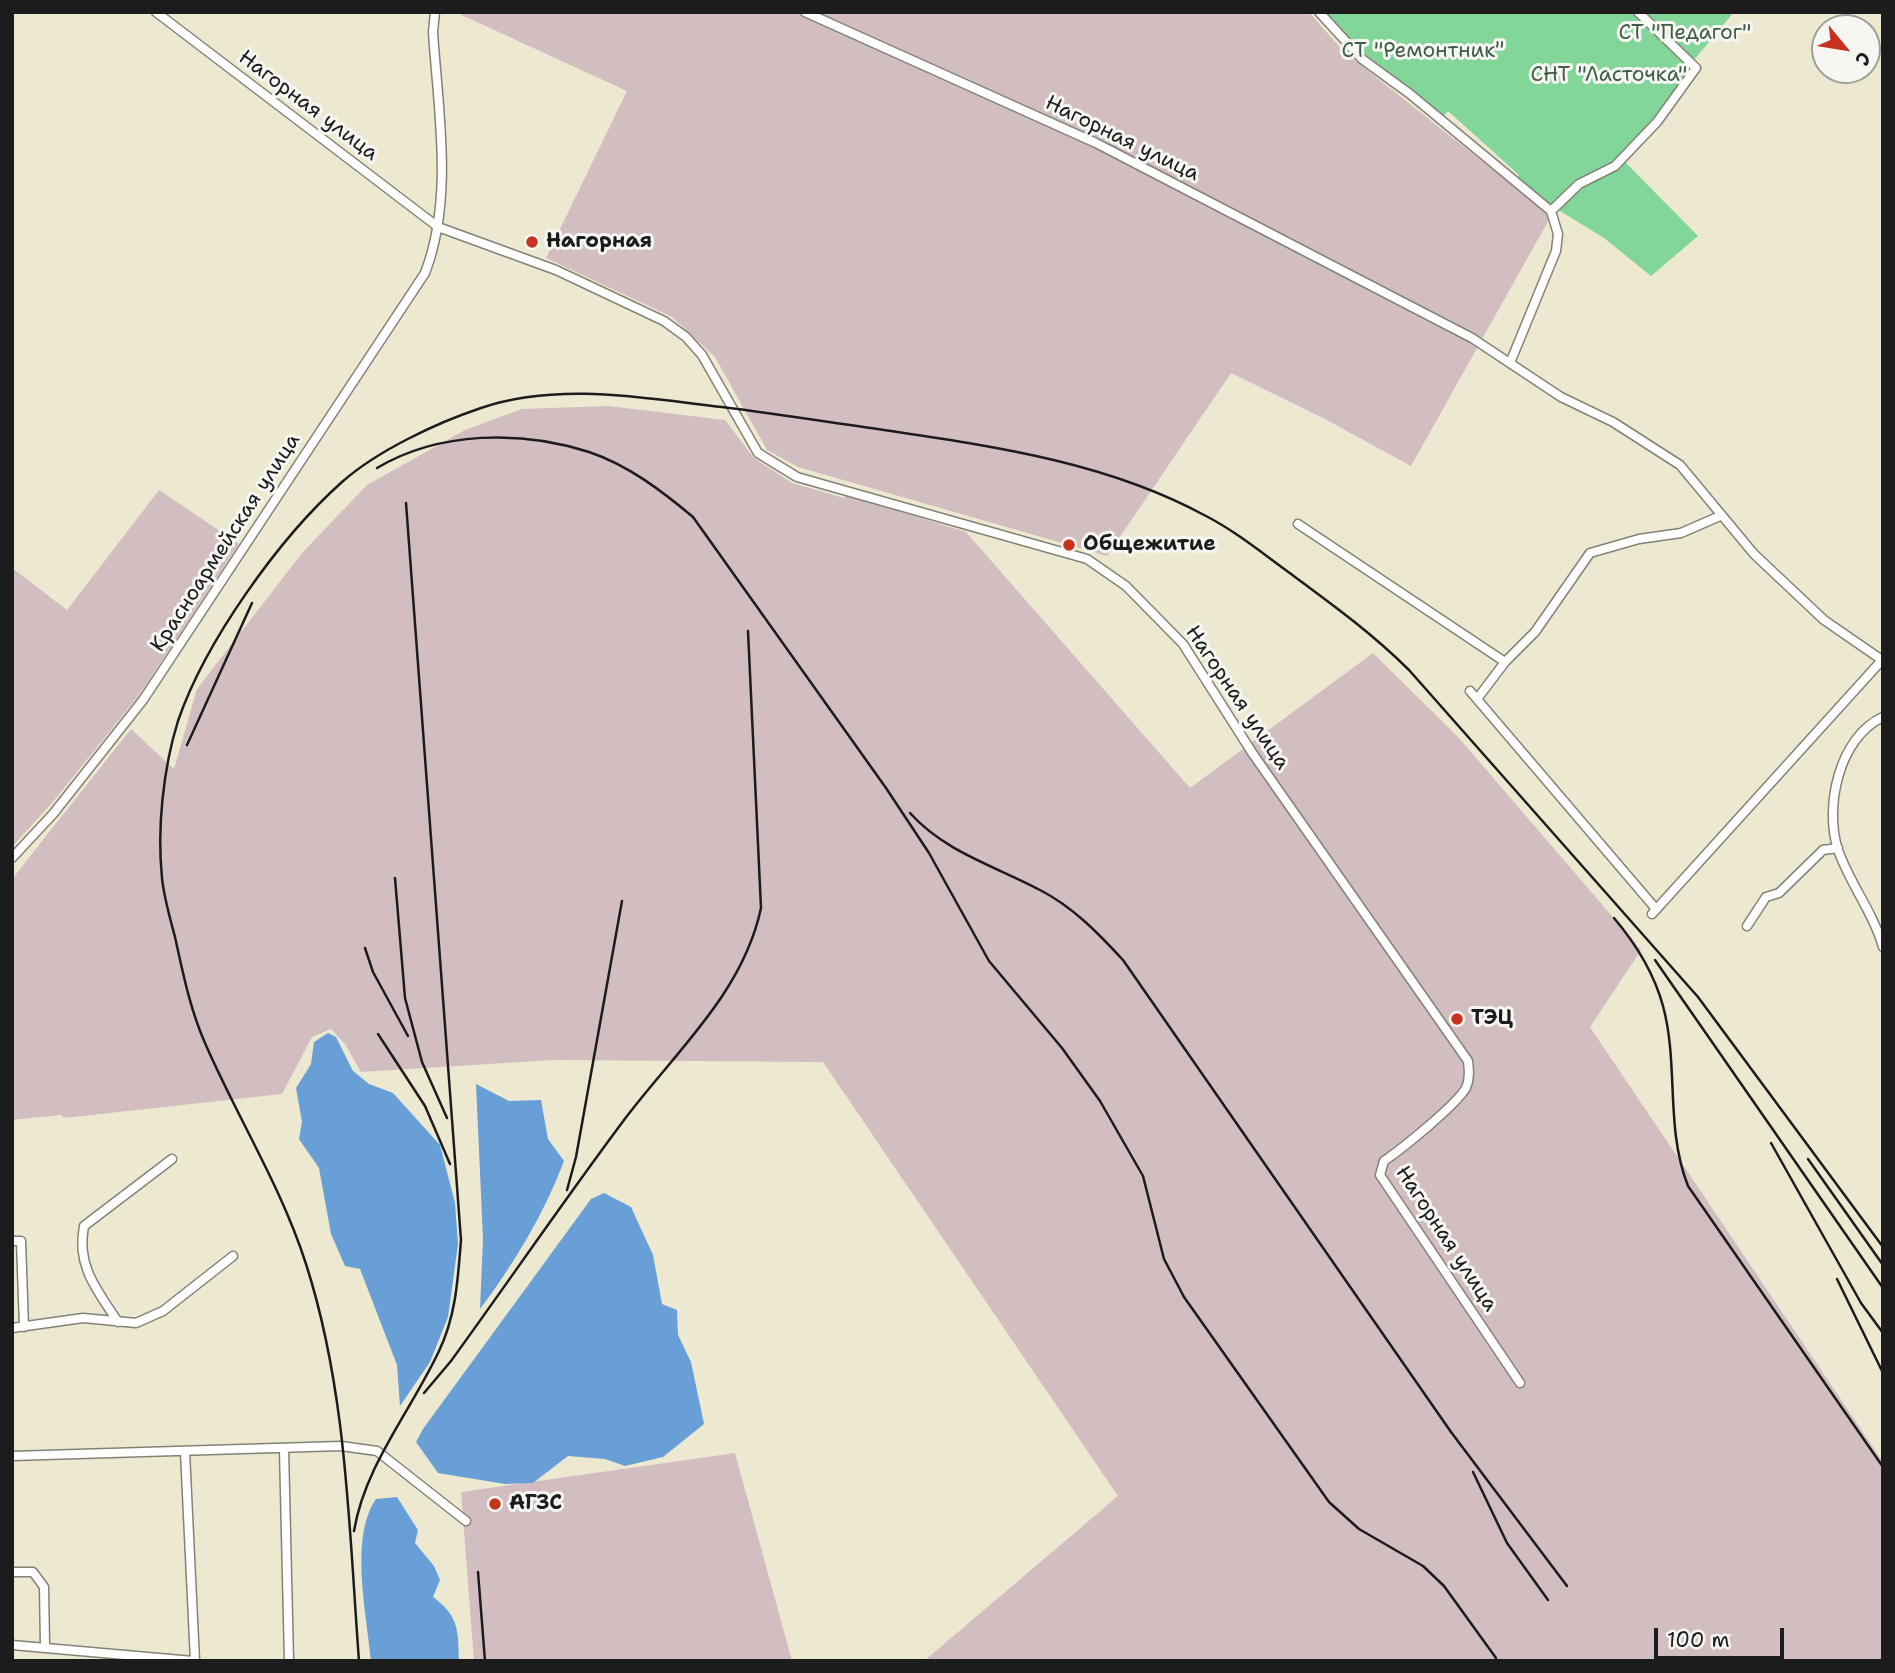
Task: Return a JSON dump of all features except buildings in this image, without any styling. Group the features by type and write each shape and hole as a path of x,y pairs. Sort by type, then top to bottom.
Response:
{"street":[{"name":"Нагорная улица","path":"156,12 438,227 556,270 664,321 686,337 702,355 758,453 797,477 1087,559 1126,586 1183,644 1253,754 1468,1061 1470,1073 1466,1087 1456,1100 1384,1161 1380,1175 1520,1383"},
{"path":"435,12 433,32 441,157 438,227"},
{"name":"Нагорная улица","path":"805,12 1096,143 1472,338 1561,397 1613,422 1680,465 1754,554 1824,620 1882,659"},
{"path":"1319,12 1362,59 1410,94 1552,211 1558,234 1556,251 1510,363"},
{"path":"1552,211 1579,184 1615,166 1657,122 1696,68 1638,12"},
{"name":"Красноармейская улица","path":"12,858 53,814 143,700 425,273 438,227"},
{"path":"1477,699 1505,662 1535,632 1590,553 1639,539 1681,533 1720,516"},
{"path":"1298,524 1505,662"},
{"path":"1470,691 1654,912 1882,659"},
{"path":"1883,717 1858,735 1840,768 1835,820 1838,848 1878,929 1883,947"},
{"path":"1747,926 1766,897 1779,893 1823,850 1838,848"},
{"path":"118,1322 90,1279 80,1247 84,1226 172,1159"},
{"path":"12,1241 20,1241 24,1327"},
{"path":"12,1328 83,1318 136,1324 163,1311 233,1256"},
{"path":"12,1456 341,1446 377,1451 466,1521"},
{"path":"284,1449 289,1661"},
{"path":"12,1645 194,1661 185,1452"},
{"path":"12,1572 33,1572 44,1587 45,1646"}],"shaded area":[{"path":"455,12 1309,12 1343,51 1551,216 1411,466 1323,418 1231,373 1107,556 798,467 767,450 715,357 672,317 546,258 627,91"},
{"path":"608,406 725,420 754,458 792,483 844,498 846,495 966,532 1190,788 1373,653 1459,738 1641,950 1590,1027 1883,1462 1883,1661 924,1661 1118,1496 823,1062 553,1060 361,1072 345,1044 331,1029 312,1037 282,1094 64,1118 61,1115 12,1120 12,879 131,729 174,769 197,689 302,553 367,485 465,430 522,409"},
{"path":"159,490 239,544 139,695 52,803 12,847 12,568 67,610"},
{"path":"735,1453 792,1661 474,1661 461,1492"}],"green space":[{"path":"1323,12 1734,12 1688,67 1680,87 1637,138 1626,163 1698,236 1651,276 1604,238 1552,206 1517,179 1519,175 1448,111 1442,118 1368,61"}],"water":[{"path":"328,1033 336,1037 353,1071 369,1084 393,1093 440,1145 455,1203 458,1244 448,1317 430,1362 400,1406 397,1365 360,1269 345,1266 331,1234 319,1168 299,1139 302,1122 296,1088 311,1064 314,1042"},
{"path":"476,1084 509,1101 541,1100 548,1139 564,1161 527,1238 480,1309 483,1239"},
{"path":"604,1193 631,1207 653,1255 662,1304 677,1310 678,1335 691,1362 704,1424 663,1457 625,1466 605,1459 568,1456 533,1483 505,1484 438,1473 416,1442 423,1429 591,1199"},
{"path":"397,1497 418,1530 415,1543 434,1566 440,1580 433,1597 448,1611 455,1624 459,1661 371,1661 362,1577 363,1534 376,1499"}],"railway":[{"path":"359,1661 344,1461 320,1312 296,1235 218,1071 191,1004 163,885 160,840 162,799 168,759 190,690 225,625 246,593 294,532 342,482 372,459 426,430 481,408 510,400 601,394 743,410 931,437 1012,451 1092,470 1169,498 1217,522 1334,606 1409,670 1698,997 1883,1247"},
{"path":"377,468 401,456 454,441 481,438 536,440 603,457 657,488 693,517 886,788 929,853 989,961 1062,1048 1100,1101 1143,1176 1164,1259 1184,1297 1329,1502 1359,1529 1423,1566 1444,1586 1496,1658"},
{"path":"354,1531 368,1483 378,1461 445,1338 455,1297 461,1240 406,503"},
{"path":"187,745 252,603"},
{"path":"424,1393 451,1361 624,1120 705,1020 723,995 752,939 761,908 748,631"},
{"path":"910,813 924,827 955,848 1063,904 1094,930 1123,960 1451,1432 1567,1586"},
{"path":"395,878 405,998 422,1062 447,1118"},
{"path":"567,1190 576,1157 622,901"},
{"path":"1614,918 1643,959 1663,1006 1668,1028 1677,1142 1688,1186 1883,1467"},
{"path":"365,948 373,972 408,1036"},
{"path":"1655,960 1883,1288"},
{"path":"378,1034 425,1106 450,1164"},
{"path":"1771,1143 1861,1303 1883,1333"},
{"path":"1808,1159 1883,1265"},
{"path":"1837,1279 1883,1373"},
{"path":"1473,1472 1507,1543 1548,1600"},
{"path":"478,1572 485,1661"}],"place":[{"name":"Нагорная","path":"532,242"},
{"name":"Общежитие","path":"1069,545"},
{"name":"ТЭЦ","path":"1457,1019"},
{"name":"АГЗС","path":"495,1504"}],"park label":[{"name":"СТ \"Педагог\"","path":"1685,34"},
{"name":"СТ \"Ремонтник\"","path":"1423,52"},
{"name":"СНТ \"Ласточка\"","path":"1609,76"}]}
